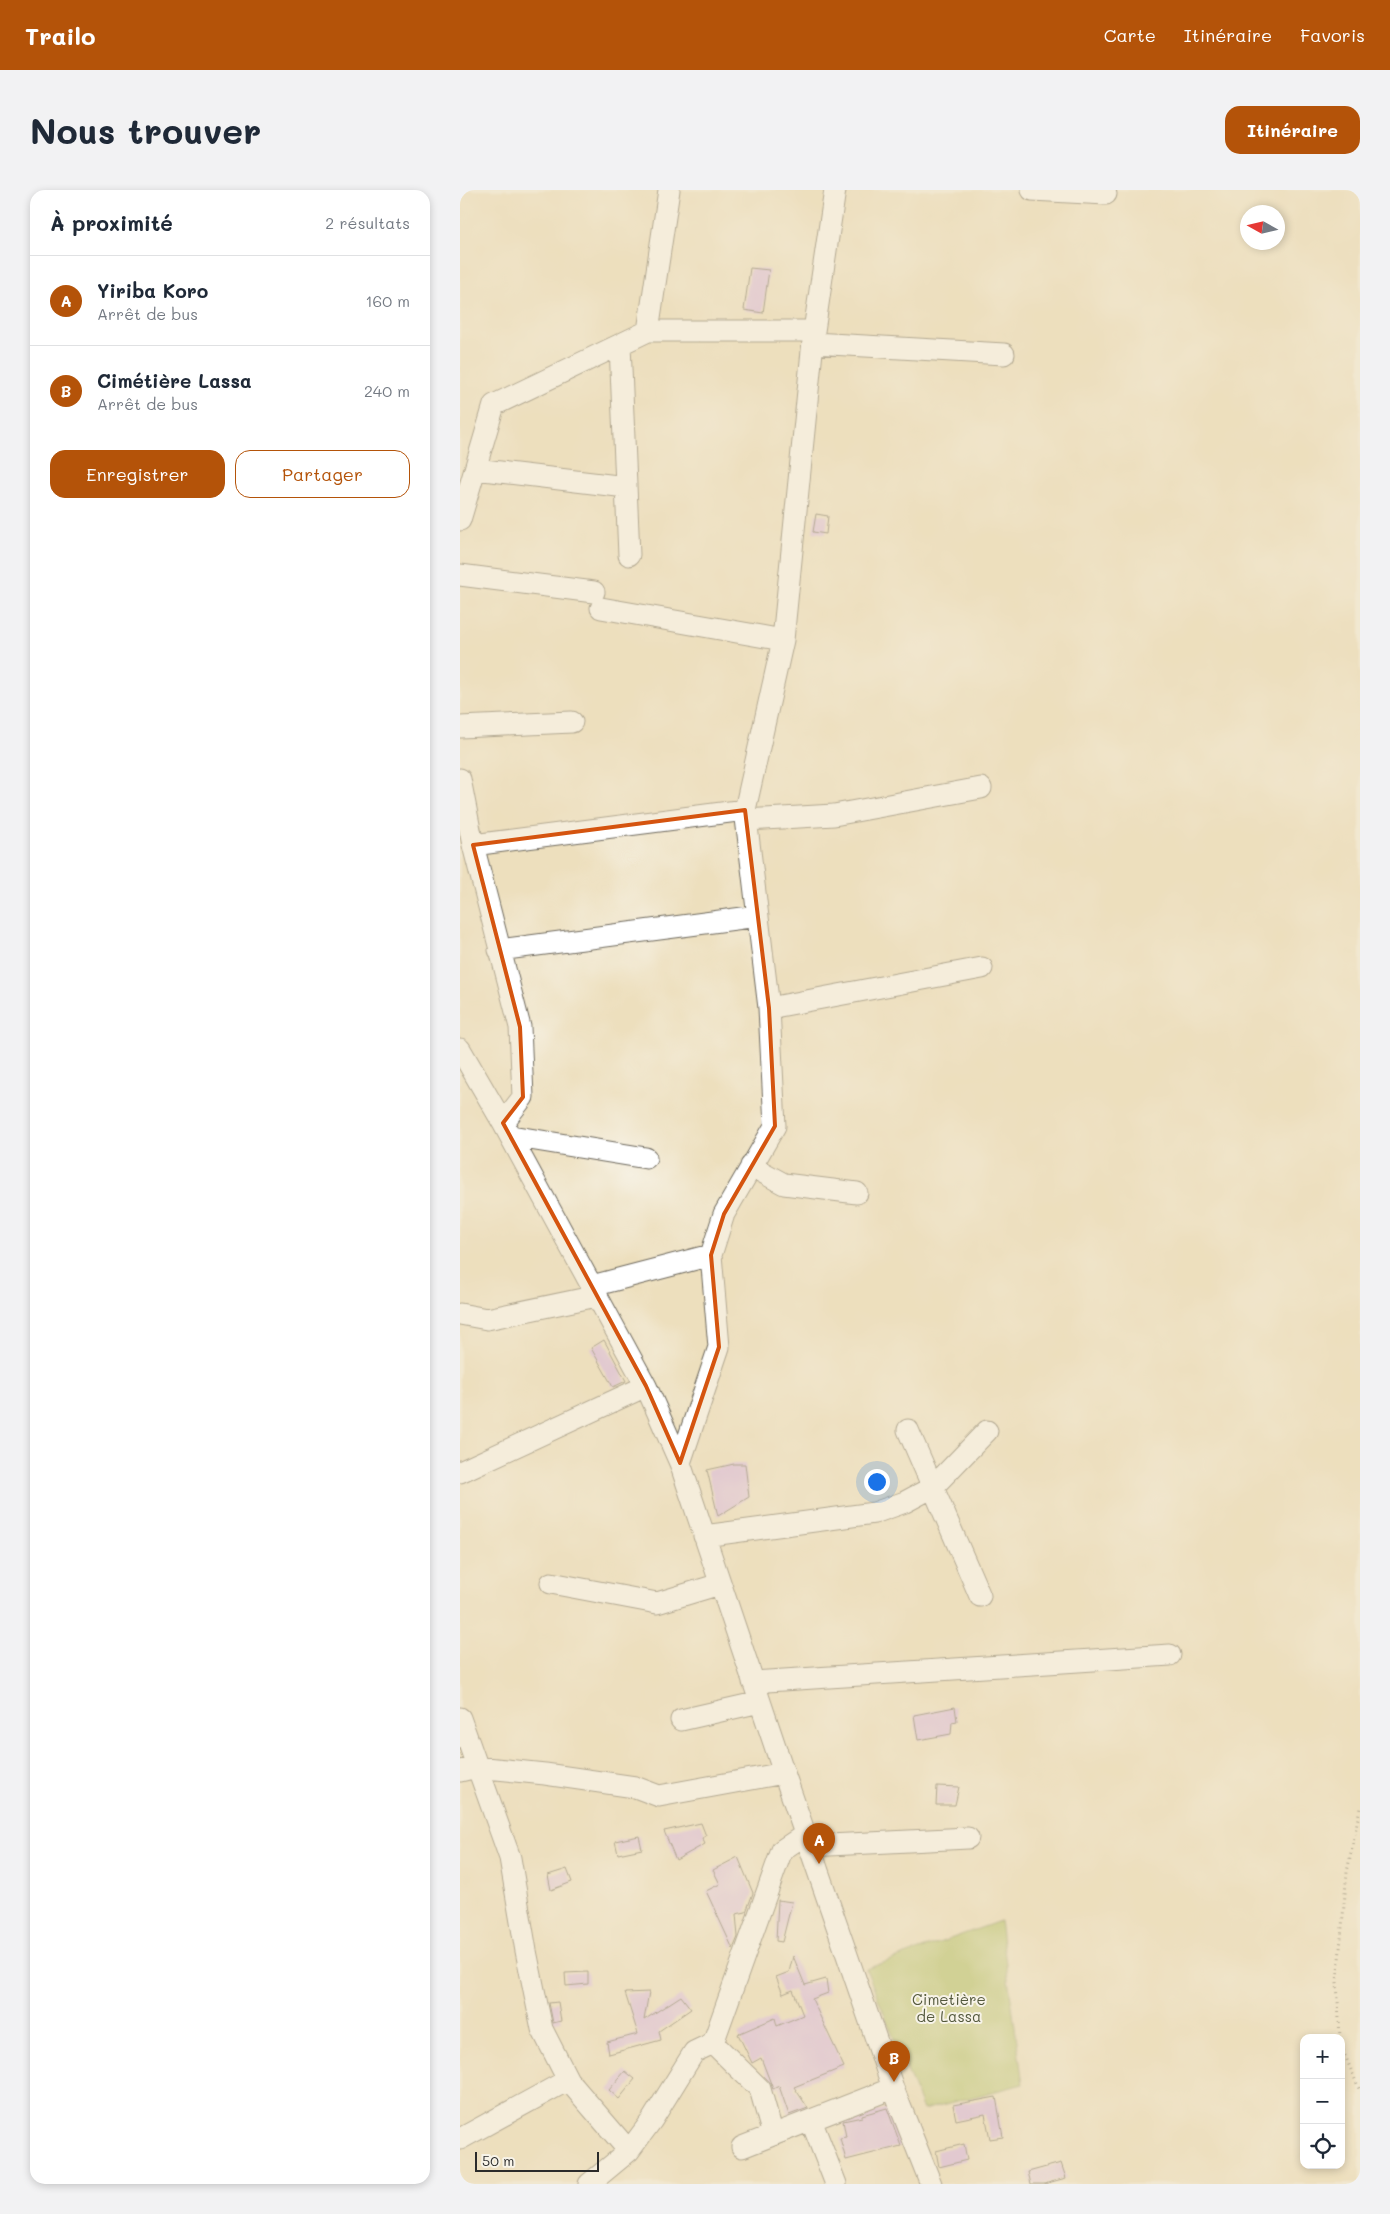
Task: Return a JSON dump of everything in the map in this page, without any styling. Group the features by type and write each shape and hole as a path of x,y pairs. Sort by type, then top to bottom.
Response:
{"street":[{"path":"648,331 670,190"},
{"path":"680,1463 719,1347 711,1255 724,1214 775,1126 769,1008 745,815 783,640 814,337 835,190"},
{"path":"1032,190 1106,194"},
{"path":"460,520 494,405 648,331 814,337 1004,354"},
{"path":"620,345 629,555"},
{"path":"475,469 626,487"},
{"path":"460,575 598,600 783,640"},
{"path":"460,727 572,722"},
{"path":"460,779 473,845 520,1027 523,1097 507,1130"},
{"path":"473,845 745,815 834,815 981,788"},
{"path":"499,950 758,916"},
{"path":"769,1008 982,968"},
{"path":"463,1059 507,1130 646,1386 680,1463 784,1773 893,2088 931,2184"},
{"path":"507,1130 646,1158"},
{"path":"751,1166 784,1184 857,1194"},
{"path":"460,1314 487,1318 594,1291 711,1255"},
{"path":"460,1472 646,1386"},
{"path":"908,1430 980,1596"},
{"path":"704,1536 874,1513 905,1502 933,1487 987,1431"},
{"path":"552,1583 657,1603 720,1584"},
{"path":"753,1682 1170,1655"},
{"path":"682,1720 760,1702"},
{"path":"460,1718 469,1769 510,1858 542,2030 568,2080 629,2151"},
{"path":"469,1769 545,1774 635,1787 659,1796 784,1773"},
{"path":"589,2184 629,2151 652,2120 694,2052 713,2043 782,1850 808,1840 968,1838"},
{"path":"713,2043 760,2089 773,2135"},
{"path":"460,2139 568,2080"},
{"path":"742,2147 893,2088"},
{"path":"811,2120 836,2184"}],"path":[{"path":"1340,2034 1337,1982 1347,1872 1360,1808"},
{"path":"1345,2055 1360,2091"}],"highlighted area":[{"path":"745,810 769,1008 775,1126 724,1214 711,1255 719,1347 680,1463 646,1386 503,1123 523,1097 520,1027 473,845"}],"green space":[{"name":"Cimetière de Lassa","path":"1000,1921 1023,2084 923,2110 866,1969"}],"building":[{"path":"750,268 769,270 763,313 744,310"},
{"path":"816,514 828,516 826,534 813,532"},
{"path":"604,1340 626,1381 613,1387 591,1348"},
{"path":"734,1464 745,1464 749,1497 718,1516 707,1470"},
{"path":"955,1707 957,1721 952,1722 951,1734 918,1740 914,1715"},
{"path":"937,1786 959,1787 955,1805 936,1805"},
{"path":"701,1823 706,1836 702,1838 705,1844 676,1860 664,1831"},
{"path":"639,1836 642,1849 618,1854 615,1841"},
{"path":"738,1857 753,1893 746,1912 736,1914 738,1937 733,1949 706,1891 720,1884 713,1870"},
{"path":"567,1869 572,1882 551,1890 548,1875"},
{"path":"778,1900 792,1902 782,1942 776,1941"},
{"path":"793,1956 805,1985 826,1979 828,1993 812,1999 844,2067 794,2087 808,2108 789,2115 779,2086 773,2089 761,2058 752,2063 738,2034 775,2018 777,2026 803,2015 793,1990 783,1994 776,1977 789,1972"},
{"path":"588,1972 588,1984 566,1986 565,1973"},
{"path":"649,1992 644,2020 681,1996 691,2009 659,2031 661,2040 609,2054 607,2042 638,2034 625,1993"},
{"path":"558,2002 561,2021 553,2023 549,2003"},
{"path":"625,2071 635,2079 619,2099 609,2090"},
{"path":"996,2097 1003,2137 990,2139 985,2114 956,2120 953,2105"},
{"path":"887,2108 901,2146 846,2160 840,2138 846,2137 843,2121 862,2117 862,2115"},
{"path":"964,2144 967,2160 939,2167 936,2151"},
{"path":"1061,2163 1066,2178 1044,2184 1031,2184 1028,2172"}],"place":[{"name":"Yiriba Koro","path":"819,1864"},
{"name":"Cimétière Lassa","path":"894,2082"}]}
